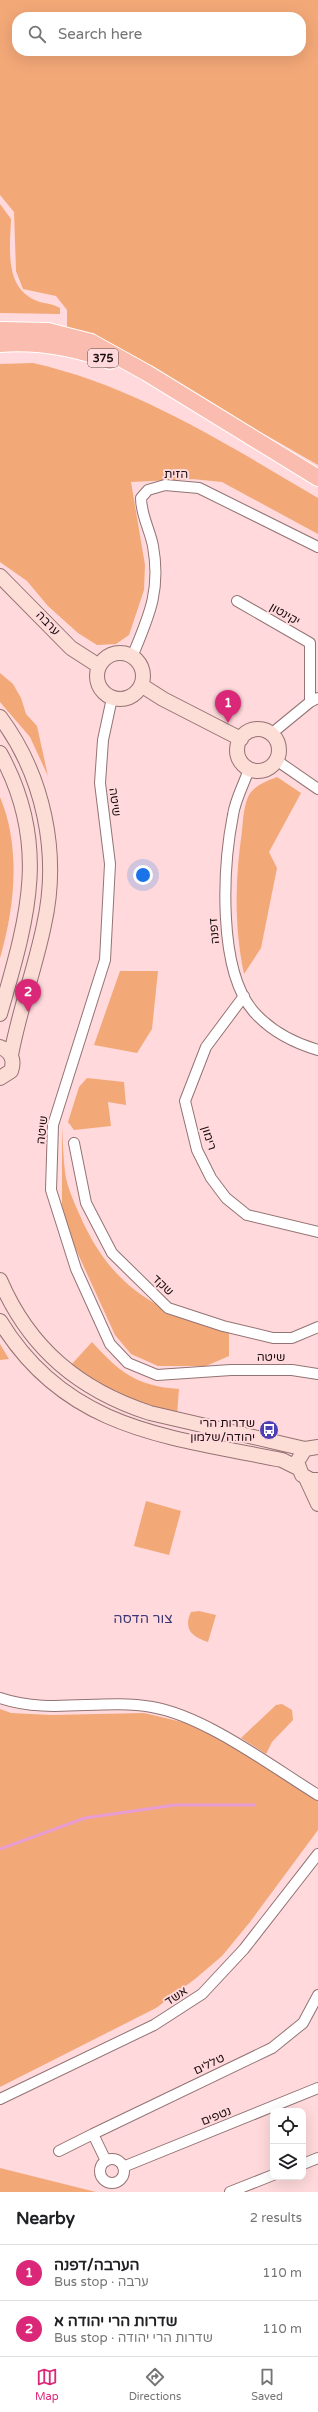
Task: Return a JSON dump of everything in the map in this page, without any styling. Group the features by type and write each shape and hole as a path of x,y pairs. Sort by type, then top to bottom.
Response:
{"main road":[{"name":"375","path":"0,330 48,331 91,342 197,403 318,478"},
{"name":"375","path":"0,344 52,345 91,354 134,372 197,403"}],"street":[{"name":"הזית","path":"132,656 150,612 156,589 157,569 153,544 141,507 141,498 148,490 165,485 199,488 318,547"},
{"name":"ערבה","path":"0,576 71,648 99,666"},
{"name":"יקינטון","path":"237,601 310,643 314,700"},
{"path":"118,653 132,656 138,661 143,672 141,686 132,696 126,699 112,698 100,688 98,681 99,666 110,655 118,653"},
{"path":"141,686 241,739"},
{"name":"שיטה","path":"112,698 103,740 100,782 110,864 106,960 53,1124 51,1190 76,1269 110,1344 128,1363 157,1375 231,1370 292,1370 318,1374"},
{"path":"272,734 314,700"},
{"path":"0,717 9,729 29,768 43,810 50,845 47,911 19,1018 6,1051 13,1066 4,1077 0,1089"},
{"path":"252,730 266,731 272,734 278,746 276,760 268,769 262,771 250,769 240,762 237,750 241,739 252,730"},
{"path":"0,753 19,796 30,846 28,908 0,1014"},
{"path":"276,760 318,789"},
{"name":"דפנה","path":"250,769 233,813 227,859 225,905 228,948 237,982 253,1012 277,1032 302,1045 318,1050"},
{"name":"רימון","path":"244,996 206,1047 185,1101 197,1150 211,1178 226,1198 247,1215 318,1232"},
{"name":"שקד","path":"74,1143 86,1203 112,1253 168,1308 223,1326 273,1338 292,1338 318,1327"},
{"path":"0,1280 13,1306 37,1341 66,1370 93,1389 131,1407 150,1413 312,1448"},
{"path":"0,1322 12,1341 39,1371 69,1397 102,1416 144,1431 282,1460 307,1475"},
{"path":"312,1448 299,1457 318,1504"},
{"path":"0,1698 34,1705 134,1705 181,1715 208,1727 318,1795"},
{"name":"אשד","path":"0,2099 154,2025 202,1994 244,1949 318,1854"},
{"name":"טללים","path":"59,2150 272,2048 303,2023 318,1995"},
{"name":"נטפים","path":"123,2167 318,2088"},
{"path":"93,2134 106,2161"},
{"path":"306,2163 318,2158"},
{"path":"106,2161 118,2161 123,2167 124,2175 119,2181 108,2183 102,2178 100,2171 106,2161"},
{"path":"230,2192 270,2176"}],"shaded area":[{"path":"0,0 318,0 318,465 152,370 67,331 67,310 56,296 23,289 16,271 14,212 0,195"},
{"path":"0,204 11,219 11,266 19,287 26,295 37,301 60,308 60,314 0,313"},
{"path":"33,363 71,373 108,386 145,402 215,438 318,498 318,534 222,482 192,479 131,482 145,565 144,590 129,635 116,644 97,645 78,633 48,606 27,581 0,562 0,364"},
{"path":"0,673 13,684 21,698 26,714 37,726 48,776 30,737 0,702"},
{"path":"277,777 301,793 269,852 277,868 261,948 244,974 238,938 237,885 244,812 247,799 254,789"},
{"path":"0,797 7,816 11,836 14,877 9,918 0,958"},
{"path":"120,971 158,971 152,1029 137,1053 94,1045"},
{"path":"87,1078 124,1082 126,1105 108,1102 111,1126 74,1130 68,1122 79,1087"},
{"path":"62,1126 64,1166 69,1190 81,1218 94,1242 108,1263 123,1280 140,1294 159,1306 203,1325 229,1333 229,1356 206,1366 158,1366 131,1354 115,1335 68,1232 62,1205"},
{"path":"92,1342 112,1362 130,1376 152,1385 179,1389 177,1415 107,1391 70,1366"},
{"path":"0,1344 9,1359 0,1360"},
{"path":"146,1501 181,1511 169,1555 134,1546"},
{"path":"199,1611 216,1615 208,1642 197,1638 190,1632 188,1623 191,1612"},
{"path":"282,1704 292,1710 293,1720 272,1742 266,1754 241,1738 276,1705"},
{"path":"0,1709 11,1713 51,1715 144,1713 199,1726 318,1798 318,1830 250,1922 222,1956 195,1979 156,2008 0,2087"},
{"path":"0,2168 96,2192 0,2192"}],"waterway":[{"path":"0,1849 85,1818 175,1805 254,1805"}],"place":[{"name":"הערבה/דפנה","path":"228,723"},
{"name":"שדרות הרי יהודה א","path":"28,1012"},
{"name":"שדרות הרי יהודה/שלמון","path":"269,1430"}],"district":[{"name":"צור הדסה","path":"143,1618"}]}
